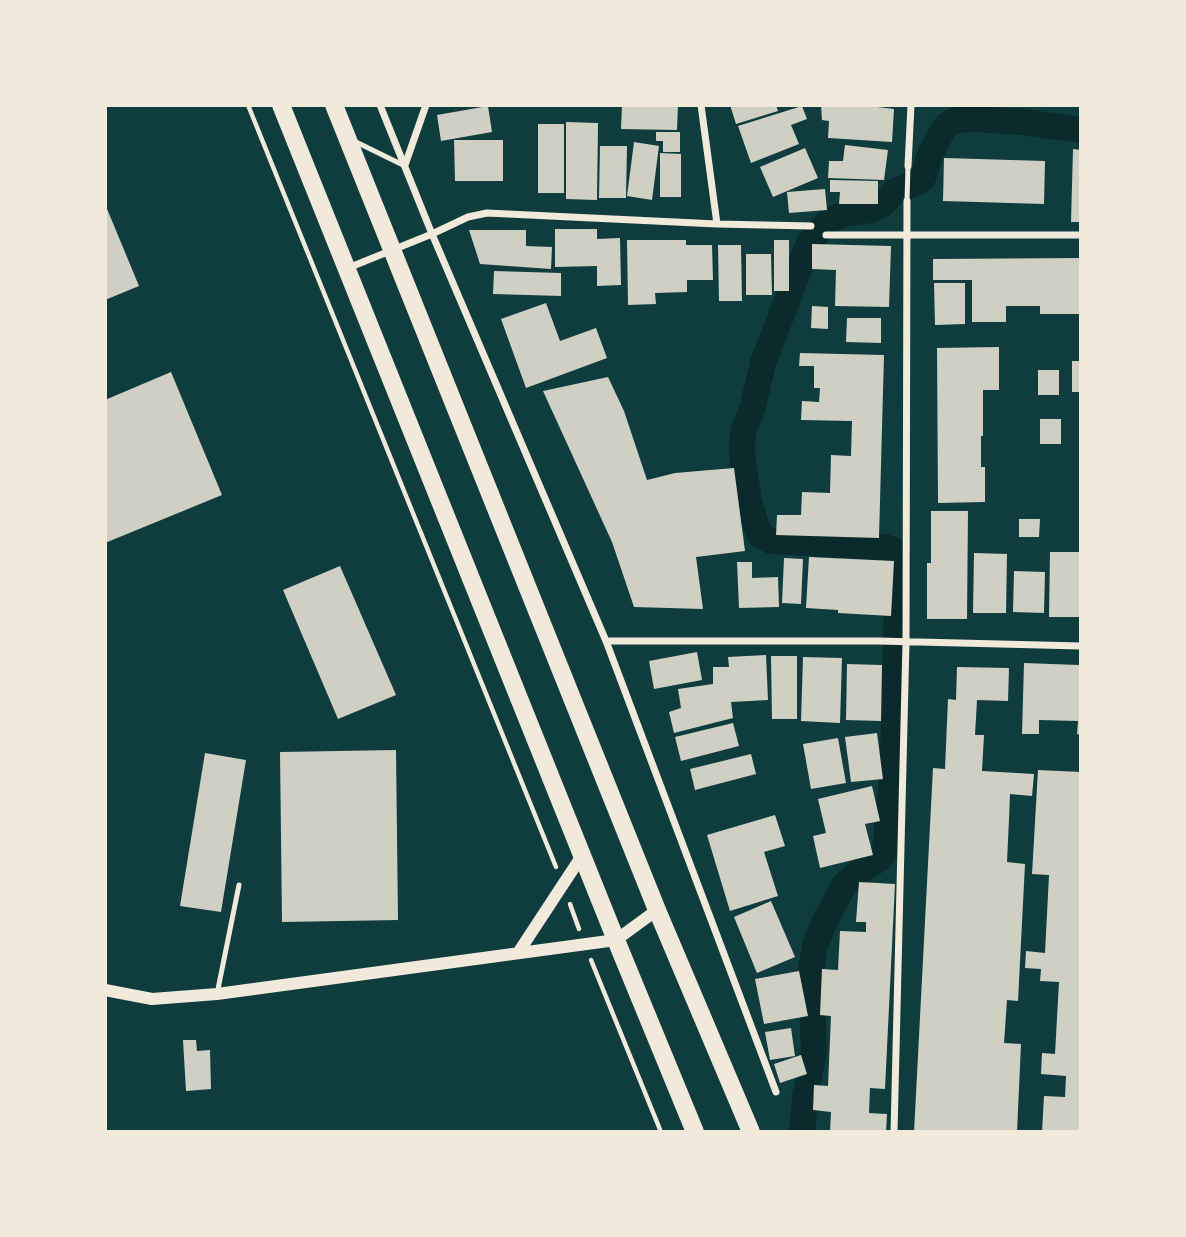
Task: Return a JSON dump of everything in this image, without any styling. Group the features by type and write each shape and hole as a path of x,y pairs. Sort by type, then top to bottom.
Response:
{"highway":[{"path":"281,105 695,1132"},
{"path":"334,105 657,910 751,1132"}],"street":[{"path":"380,105 432,234 606,641 776,1091"},
{"path":"405,166 426,105"},
{"path":"701,105 717,225"},
{"path":"908,166 911,105"},
{"path":"894,1132 904,642 907,201"},
{"path":"348,268 468,217 487,214 717,225 811,226"},
{"path":"826,235 1081,235"},
{"path":"606,641 878,641 1081,646"},
{"path":"518,953 583,854"},
{"path":"105,990 152,999 217,994 616,940 657,910"}],"lane":[{"path":"347,137 405,166"},
{"path":"907,201 908,166"},
{"path":"217,994 239,885"}],"path":[{"path":"248,105 661,1132"}],"building":[{"path":"622,105 678,105 677,130 621,129"},
{"path":"730,105 776,105 778,111 736,124"},
{"path":"821,105 861,105 894,109 892,142 828,138 829,121 822,120"},
{"path":"488,106 492,132 441,141 437,115"},
{"path":"802,106 807,119 791,125 799,144 751,163 738,126"},
{"path":"566,122 598,123 597,200 566,199"},
{"path":"538,124 564,124 564,193 538,193"},
{"path":"656,132 680,132 680,152 663,152 663,141 656,141"},
{"path":"454,140 503,140 503,181 455,181"},
{"path":"634,142 659,146 652,200 627,196"},
{"path":"845,145 888,150 884,180 828,178 829,161 843,161"},
{"path":"600,146 627,146 626,198 599,198"},
{"path":"805,148 818,178 773,197 760,167"},
{"path":"1073,149 1081,150 1081,222 1071,222"},
{"path":"660,153 681,154 681,197 660,197"},
{"path":"944,158 1045,161 1044,204 943,201"},
{"path":"830,180 878,181 878,204 839,204 840,192 830,192"},
{"path":"825,189 827,210 789,213 787,192"},
{"path":"105,204 139,286 105,300"},
{"path":"555,229 597,229 597,239 620,238 621,285 597,286 597,266 555,267"},
{"path":"469,230 526,230 526,246 552,247 551,269 480,264"},
{"path":"627,240 686,240 686,245 712,245 713,280 687,280 687,292 655,293 656,304 628,305"},
{"path":"774,240 789,240 789,291 774,291"},
{"path":"812,244 891,246 889,307 835,306 836,270 812,269"},
{"path":"718,245 741,245 742,301 719,301"},
{"path":"746,254 771,254 772,295 746,295"},
{"path":"1081,258 1081,314 1040,314 1040,306 1006,306 1006,322 972,322 972,280 933,280 933,259"},
{"path":"494,271 561,273 561,296 493,294"},
{"path":"934,283 965,283 965,324 935,325"},
{"path":"546,303 560,341 596,328 607,358 526,388 501,319"},
{"path":"812,306 828,307 828,329 811,328"},
{"path":"847,318 881,318 881,343 846,342"},
{"path":"999,347 999,390 983,390 981,467 985,467 985,502 938,503 937,348"},
{"path":"800,353 884,355 879,538 776,535 777,515 801,515 802,492 830,493 831,455 851,456 852,421 801,420 802,401 819,402 820,388 814,388 814,366 799,366"},
{"path":"1072,361 1081,361 1081,392 1072,392"},
{"path":"1038,370 1059,370 1059,395 1038,395"},
{"path":"171,372 222,495 105,543 105,400"},
{"path":"608,377 624,411 647,480 675,473 734,468 745,551 696,557 703,609 634,607 612,542 543,391"},
{"path":"1040,419 1061,419 1061,444 1040,444"},
{"path":"931,511 968,511 967,619 927,619"},
{"path":"1019,519 1040,519 1039,537 1019,537"},
{"path":"1050,552 1081,552 1081,617 1049,617"},
{"path":"974,553 1007,554 1006,613 973,613"},
{"path":"809,557 894,561 891,616 806,608"},
{"path":"784,558 803,559 801,604 782,603"},
{"path":"737,562 752,562 752,578 778,577 779,607 739,608"},
{"path":"340,566 396,695 338,719 283,590"},
{"path":"1014,571 1045,572 1044,613 1013,612"},
{"path":"697,652 702,680 654,689 649,661"},
{"path":"766,655 768,700 731,702 733,718 674,733 669,712 681,708 678,689 713,684 713,667 729,667 728,657"},
{"path":"771,656 797,656 797,719 772,719"},
{"path":"803,657 842,658 840,723 801,721"},
{"path":"1024,663 1079,665 1081,735 1077,734 1078,721 1039,720 1039,734 1022,734"},
{"path":"847,664 882,665 881,721 846,720"},
{"path":"957,667 1009,668 1008,701 977,700 975,735 984,735 982,771 1034,774 1032,796 1010,794 1007,862 1025,864 1018,1001 1007,1000 1004,1043 1021,1044 1017,1132 914,1132 933,768 945,769 948,699 956,700"},
{"path":"733,723 739,746 681,761 675,737"},
{"path":"877,733 883,779 851,782 845,737"},
{"path":"838,738 846,783 811,789 803,744"},
{"path":"396,750 398,920 282,922 280,752"},
{"path":"205,753 246,760 221,912 180,906"},
{"path":"751,754 756,774 695,790 690,769"},
{"path":"1038,770 1081,772 1081,1132 1042,1132 1044,1096 1065,1097 1066,1076 1041,1074 1042,1053 1055,1054 1059,982 1040,981 1041,969 1025,968 1026,951 1045,953 1049,875 1032,874"},
{"path":"872,786 880,821 865,824 873,855 820,868 813,836 826,833 818,799"},
{"path":"775,815 785,846 764,852 778,896 730,911 707,835"},
{"path":"859,882 895,884 885,1089 870,1088 869,1113 887,1114 886,1132 830,1132 831,1112 813,1110 814,1085 828,1086 831,1016 820,1015 822,969 838,970 840,931 866,932 866,922 856,922"},
{"path":"771,901 795,957 757,973 734,917"},
{"path":"799,971 808,1016 764,1024 755,979"},
{"path":"791,1028 795,1056 770,1060 765,1032"},
{"path":"183,1040 196,1040 197,1051 210,1050 211,1089 186,1091"},
{"path":"801,1055 807,1074 780,1083 774,1064"}],"waterway":[{"path":"802,1132 805,1097 814,1052 811,970 815,946 844,885 879,859 885,851 893,765 898,557 894,550 885,547 771,541 759,534 749,502 742,457 744,430 753,406 763,363 809,243 829,220 845,214 871,210 883,204 895,191 918,182 923,178 929,157 940,135 946,126 955,120 1023,122 1081,130"}]}
